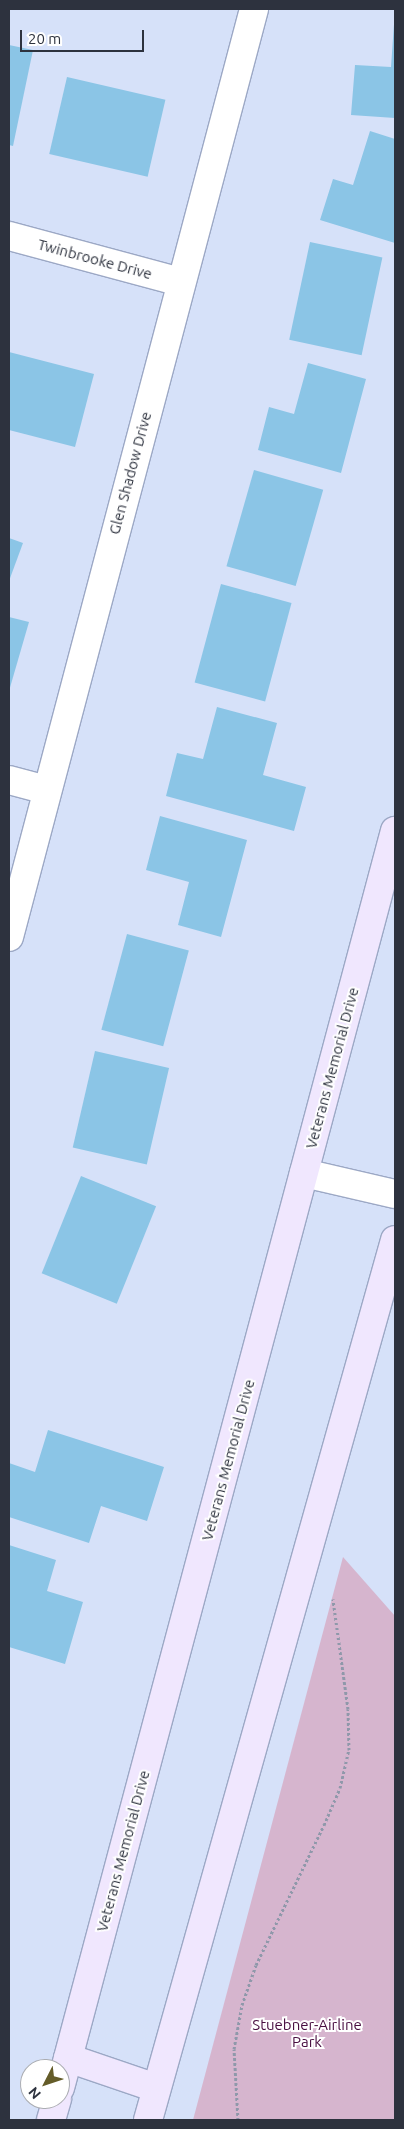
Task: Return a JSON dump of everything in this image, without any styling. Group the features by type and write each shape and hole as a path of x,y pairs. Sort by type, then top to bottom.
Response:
{"main road":[{"name":"Veterans Memorial Drive","path":"68,2058 395,831"},
{"path":"148,2120 395,1240"},
{"path":"68,2058 156,2088"}],"street":[{"name":"Glen Shadow Drive","path":"9,937 46,790 254,9"},
{"name":"Twinbrooke Drive","path":"9,236 181,282"},
{"path":"9,780 46,790"},
{"path":"304,1172 395,1194"}],"path":[{"path":"238,2120 234,2049 242,2005 256,1965 340,1788 350,1750 348,1709 333,1595 306,1556"}],"green space":[{"name":"Stuebner-Airline Park","path":"343,1557 395,1616 395,2120 193,2120"}],"building":[{"path":"394,24 395,118 351,115 355,65 391,67"},
{"path":"9,45 33,50 13,146 9,145"},
{"path":"67,77 165,100 148,177 49,154"},
{"path":"370,131 395,139 395,243 320,220 333,179 353,185"},
{"path":"310,242 382,257 362,355 289,340"},
{"path":"9,352 94,374 75,447 9,430"},
{"path":"308,363 366,379 341,473 258,450 269,407 294,414"},
{"path":"254,470 323,490 296,586 226,566"},
{"path":"9,538 23,543 9,581"},
{"path":"221,584 292,603 265,701 195,683"},
{"path":"9,617 29,622 9,691"},
{"path":"217,707 277,723 263,775 306,787 294,831 166,796 177,753 203,759"},
{"path":"160,816 247,840 221,937 178,925 189,882 146,870"},
{"path":"127,934 189,951 163,1046 101,1030"},
{"path":"95,1051 169,1068 147,1165 73,1147"},
{"path":"81,1176 156,1206 117,1304 42,1273"},
{"path":"48,1430 164,1467 147,1521 101,1506 89,1543 9,1517 9,1463 35,1472"},
{"path":"9,1545 56,1560 47,1591 83,1602 65,1664 9,1647"}]}
